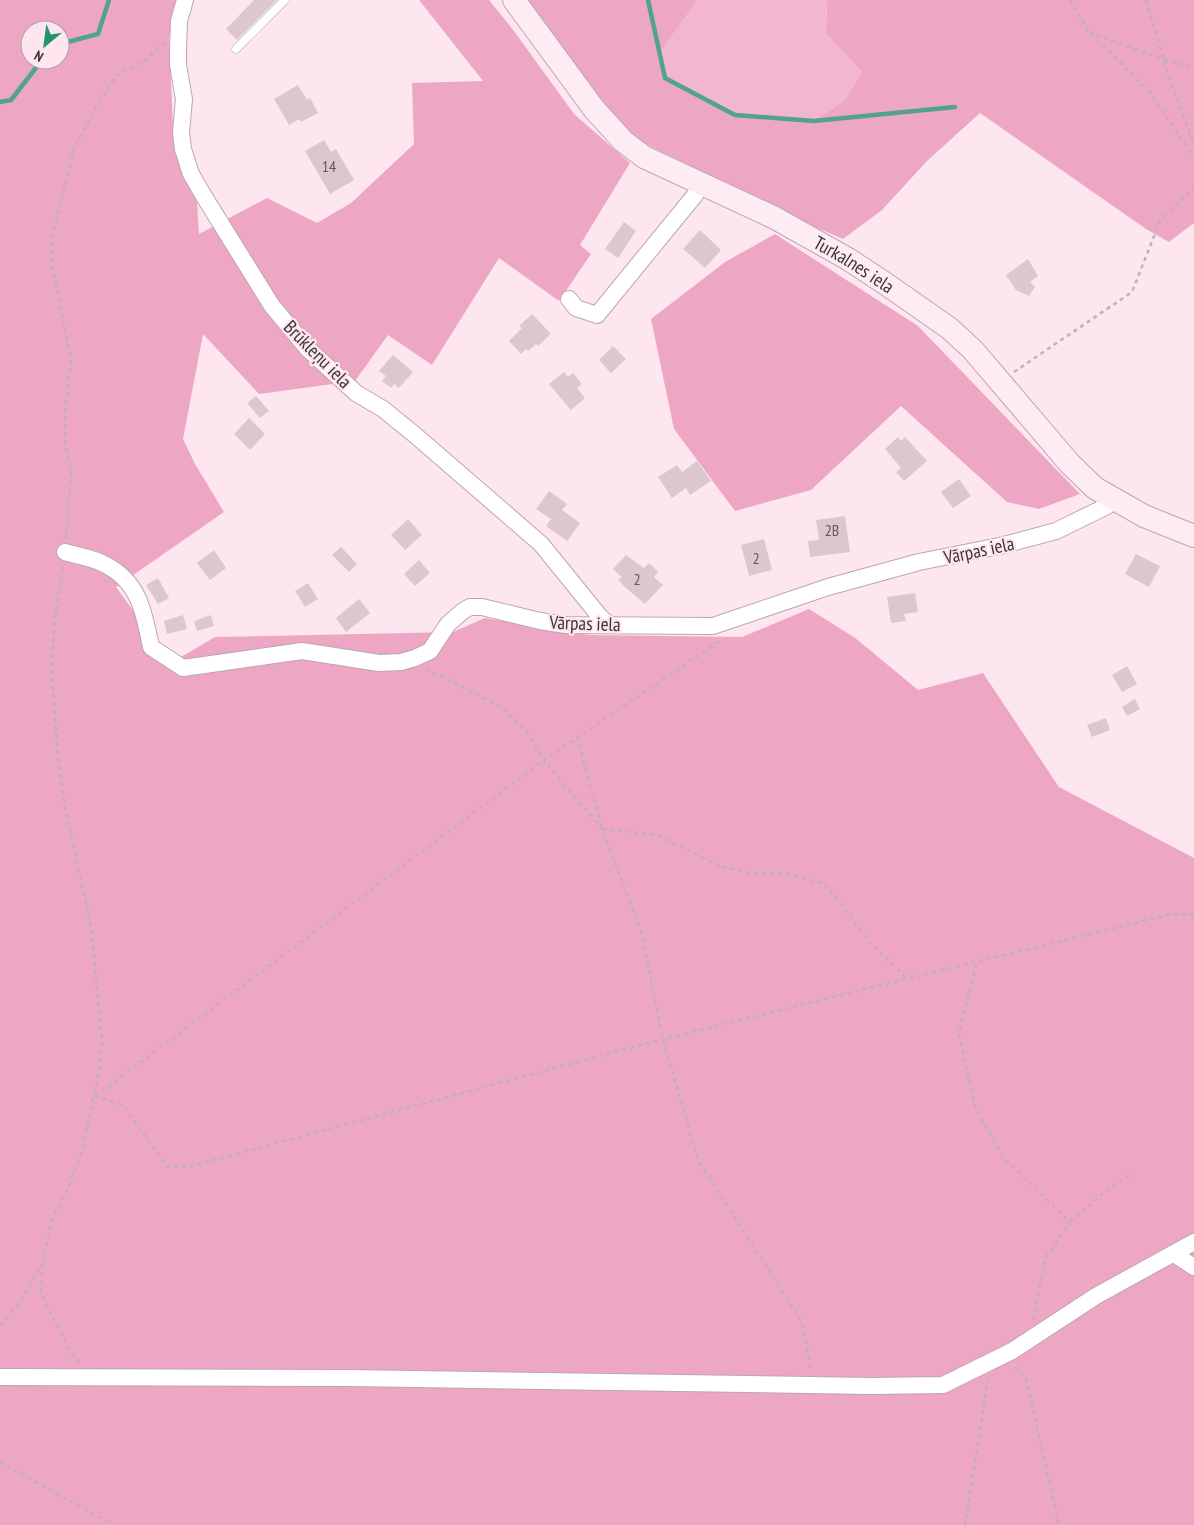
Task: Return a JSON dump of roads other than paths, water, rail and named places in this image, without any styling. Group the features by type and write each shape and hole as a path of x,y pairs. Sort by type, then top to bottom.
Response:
{"main road":[{"name":"Turkalnes iela","path":"514,0 594,109 623,141 644,157 775,218 848,259 949,328 1002,381 1070,464 1094,488 1112,500 1194,536"}],"street":[{"name":"Brūkleņu iela","path":"185,0 180,20 178,65 184,98 183,149 191,174 272,306 308,349 356,393 383,409 541,544 609,624"},
{"path":"569,299 576,308 597,315 695,195 700,184"},
{"name":"Vārpas iela","path":"65,552 106,565 132,584 143,610 151,647 183,668 302,651 356,660 397,662 415,658 430,651 448,624 470,607 482,607 540,621 566,625 713,626 818,589 919,562 1004,545 1056,531 1107,506 1112,500"},
{"path":"0,1377 350,1378 814,1386 943,1385 1028,1341 1096,1296 1194,1242"},
{"path":"1174,1254 1194,1267"}],"lane":[{"path":"236,49 285,0"}],"waterway":[{"path":"70,41 98,34 109,0"},
{"path":"648,0 665,78 735,115 814,121 955,107"},
{"path":"0,102 11,100 34,70"}]}
